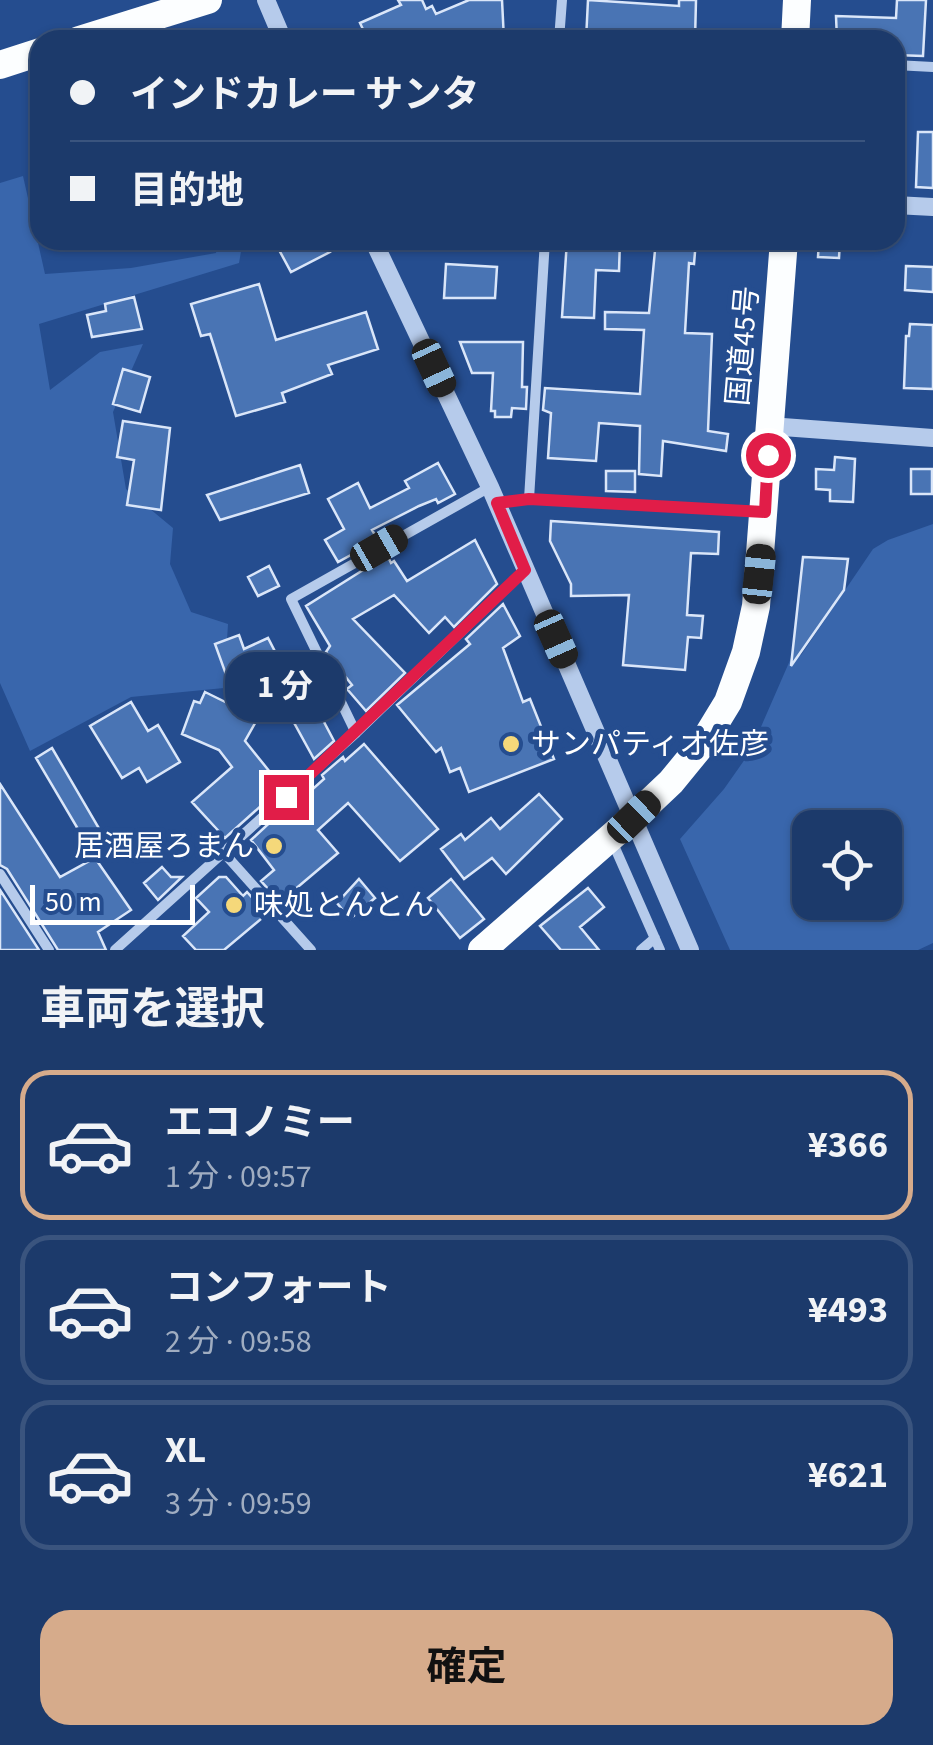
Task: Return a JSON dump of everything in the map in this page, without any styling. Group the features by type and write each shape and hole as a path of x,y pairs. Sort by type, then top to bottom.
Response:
{"highway":[{"path":"111,30 208,0"},
{"path":"796,30 797,0"},
{"path":"0,65 30,55"},
{"name":"国道45号","path":"482,950 634,817 692,756 728,702 746,652 756,606 783,250"}],"street":[{"path":"266,0 279,30"},
{"path":"560,30 562,0"},
{"path":"905,66 933,67"},
{"path":"905,206 933,207"},
{"path":"379,250 493,495 690,950"},
{"path":"529,499 545,250"},
{"path":"769,426 933,438"},
{"path":"356,733 291,599 493,495 765,512"},
{"path":"115,950 356,733 525,570"},
{"path":"610,836 660,950"},
{"path":"224,853 311,950"},
{"path":"0,874 49,950"},
{"path":"641,950 655,938"}],"shaded area":[{"path":"23,176 30,207 30,250 40,250 45,274 131,268 216,250 241,250 239,263 39,324 50,390 100,352 143,344 113,412 126,489 173,528 170,564 191,612 228,624 224,688 131,697 30,751 0,683 0,183"},
{"path":"933,524 933,943 918,950 730,950 680,839 750,752 791,658 801,655 873,549"}],"building":[{"path":"398,0 422,0 426,9 432,6 436,14 469,0 502,0 504,30 363,30 360,23 401,5"},
{"path":"588,0 679,6 679,0 696,0 695,30 586,30"},
{"path":"897,0 926,0 923,56 905,55 905,30 837,30 836,16 896,18"},
{"path":"918,132 933,132 933,188 916,187"},
{"path":"279,250 329,250 330,252 291,272"},
{"path":"566,250 620,250 619,271 596,270 594,318 562,317"},
{"path":"655,250 695,250 694,264 689,263 685,333 712,334 708,431 728,434 726,451 663,441 661,476 639,474 640,426 599,423 596,461 548,458 551,413 543,410 545,388 640,394 644,330 605,329 605,312 649,313"},
{"path":"818,250 839,250 839,258 818,257"},
{"path":"446,264 497,267 495,298 444,298"},
{"path":"906,266 933,267 933,292 905,290"},
{"path":"259,284 276,340 366,312 378,349 328,365 332,374 282,393 285,402 236,416 210,334 201,336 191,304"},
{"path":"134,297 142,329 92,337 87,315 106,311 105,304"},
{"path":"910,324 933,325 933,389 904,388"},
{"path":"460,342 523,342 522,387 527,387 526,409 512,408 511,417 495,417 495,411 491,411 493,373 472,373"},
{"path":"123,369 150,377 140,412 113,404"},
{"path":"123,421 170,428 161,510 127,505 134,460 117,457"},
{"path":"835,457 855,459 853,502 830,501 830,490 816,489 816,469 834,470"},
{"path":"438,463 455,494 438,503 436,499 419,506 372,530 378,540 338,562 325,540 344,529 328,499 358,483 370,508 409,488 405,481"},
{"path":"300,465 309,493 220,520 207,495"},
{"path":"911,469 932,469 932,494 911,494"},
{"path":"606,471 635,471 635,492 606,491"},
{"path":"551,521 719,532 718,554 691,553 687,615 703,616 701,638 688,637 685,670 623,665 629,595 571,596 571,584 550,541"},
{"path":"475,540 497,584 454,627 445,617 429,633 394,595 353,619 405,673 366,711 347,689 352,685 326,652 330,646 306,606 387,555 407,581"},
{"path":"803,557 848,559 844,590 791,666"},
{"path":"269,566 279,586 258,596 248,577"},
{"path":"503,604 520,636 503,648 523,702 530,699 554,759 469,792 460,768 450,772 441,748 436,752 397,705 470,644 466,639"},
{"path":"239,635 244,649 268,638 285,671 271,696 257,669 228,680 215,644"},
{"path":"305,686 334,741 314,759 281,699"},
{"path":"205,692 258,718 245,741 282,787 225,838 192,802 232,767 219,750 182,734 194,701 200,703"},
{"path":"131,702 148,731 158,725 180,762 147,782 139,768 122,778 90,726"},
{"path":"364,744 438,829 400,861 348,803 318,830 338,853 280,902 261,881 274,870 251,840 324,779 322,775 343,757 345,761"},
{"path":"52,748 104,837 88,846 36,758"},
{"path":"0,784 60,877 95,858 131,910 98,932 106,950 58,950 7,869 0,865"},
{"path":"539,794 562,819 506,874 492,858 464,879 441,849 461,834 465,840 491,818 500,829"},
{"path":"162,867 171,877 182,877 158,900 144,883"},
{"path":"219,877 226,877 243,896 247,892 267,914 224,950 196,950 183,936 209,912 196,898"},
{"path":"359,879 375,898 350,919 337,903"},
{"path":"451,879 484,919 460,938 428,898"},
{"path":"588,888 604,907 580,927 599,950 561,950 540,926"},
{"path":"0,890 39,950 0,950"}],"place":[{"name":"サンパティオ佐彦","path":"511,744"},
{"name":"居酒屋ろまん","path":"274,846"},
{"name":"味処とんとん","path":"234,905"}],"route":[{"path":"286,797 525,570 497,503 529,499 765,512 768,455"}]}
